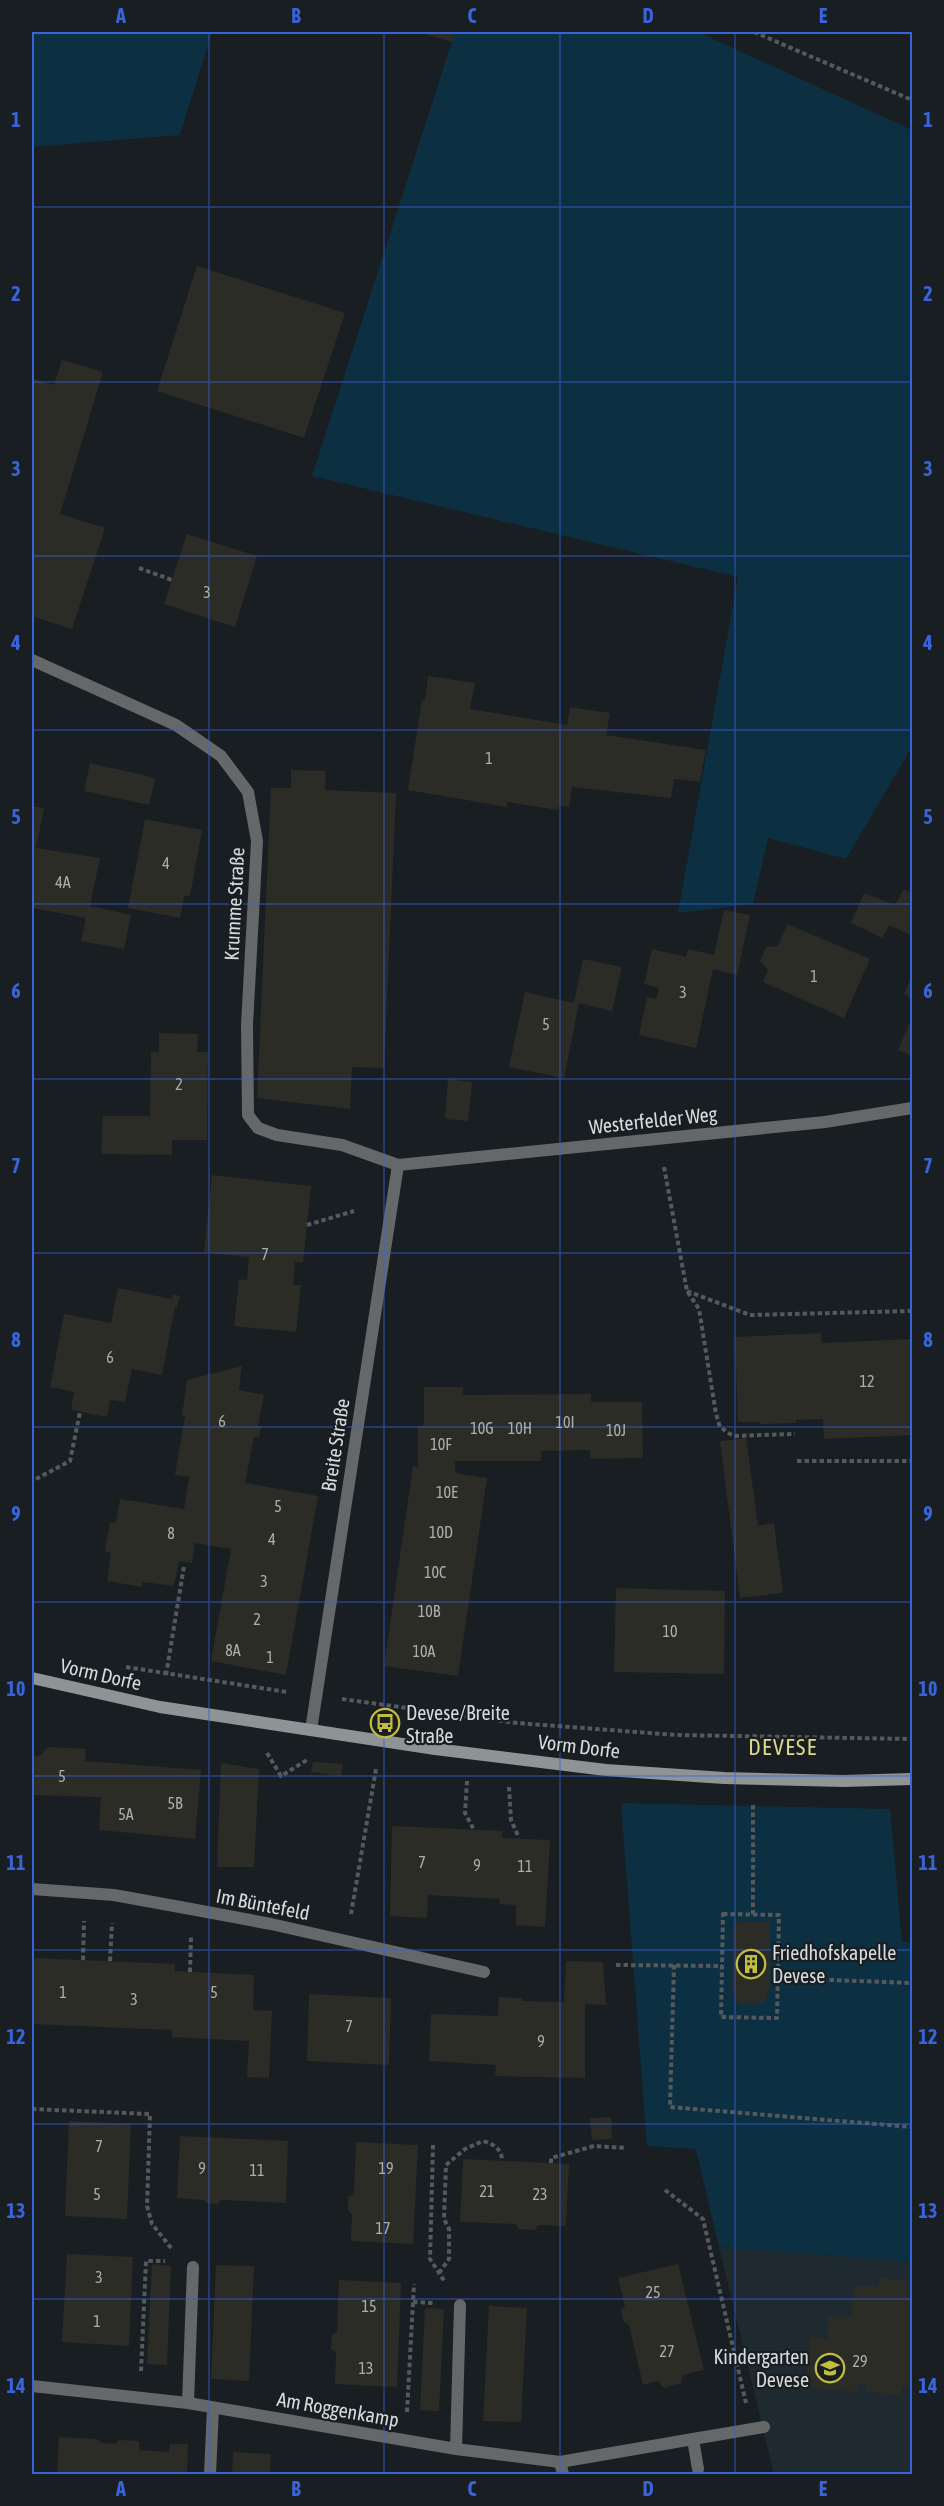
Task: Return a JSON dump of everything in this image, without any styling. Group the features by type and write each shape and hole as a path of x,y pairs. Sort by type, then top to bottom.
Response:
{"main road":[{"name":"Vorm Dorfe","path":"32,1678 160,1707 606,1770 724,1778 843,1781 912,1779"}],"street":[{"name":"Krumme Straße","path":"32,660 176,725 221,756 248,792 258,841 248,1025 248,1115 258,1128 277,1135 342,1145 398,1165"},
{"name":"Westerfelder Weg","path":"398,1165 825,1122 912,1108"},
{"name":"Breite Straße","path":"311,1730 398,1165"},
{"name":"Im Büntefeld","path":"32,1889 114,1895 271,1924 484,1972"},
{"path":"188,2403 190,2264"},
{"path":"456,2450 460,2305"},
{"name":"Am Roggenkamp","path":"32,2386 188,2403 456,2450 560,2462 758,2428"},
{"path":"210,2475 213,2408"},
{"path":"693,2439 698,2469"},
{"path":"560,2462 563,2475"}],"path":[{"path":"754,32 912,100"},
{"path":"139,568 172,580"},
{"path":"663,1159 687,1291 699,1309 716,1414 720,1426 734,1436 795,1434"},
{"path":"307,1225 354,1211"},
{"path":"687,1291 750,1315 912,1311"},
{"path":"36,1479 70,1461 80,1412"},
{"path":"797,1461 912,1461"},
{"path":"160,1707 184,1566"},
{"path":"120,1666 316,1696 517,1723 676,1735 912,1739"},
{"path":"267,1753 281,1776 308,1760"},
{"path":"347,1941 376,1769"},
{"path":"467,1781 465,1813 474,1830"},
{"path":"509,1786 511,1821 519,1838"},
{"path":"753,1798 753,1915"},
{"path":"723,1914 779,1915 777,2018 721,2017 722,1966 723,1914"},
{"path":"110,1961 111,1943"},
{"path":"83,1960 84,1946"},
{"path":"190,1957 190,1972"},
{"path":"616,1965 722,1966"},
{"path":"674,1965 670,2107 912,2127"},
{"path":"777,1978 912,1983"},
{"path":"32,2109 150,2114 147,2206 152,2224 172,2249 190,2264"},
{"path":"439,2273 449,2259 449,2229 444,2219 446,2166 465,2149 483,2141 498,2148 502,2153 502,2160"},
{"path":"433,2145 430,2259 460,2305"},
{"path":"551,2163 551,2158 594,2146 626,2148"},
{"path":"665,2190 703,2219 758,2428"},
{"path":"140,2398 146,2261 190,2264"},
{"path":"405,2441 414,2284"}],"shaded area":[{"path":"32,32 212,32 180,135 32,147"},
{"path":"455,32 698,32 912,130 912,747 846,859 768,838 753,904 678,913 738,577 312,476"},
{"path":"621,1803 890,1809 902,1942 912,1942 912,2262 719,2247 696,2149 647,2146"},
{"name":"Kindergarten Devese","path":"719,2247 912,2262 912,2474 774,2474"}],"building":[{"path":"419,32 455,32 452,42"},
{"path":"197,266 345,313 304,438 157,391"},
{"path":"62,360 103,372 60,514 105,528 72,629 34,617 32,623 32,378 54,385"},
{"path":"187,534 257,556 235,627 164,604"},
{"path":"428,676 475,683 470,709 567,725 570,707 610,713 606,735 706,750 700,782 674,779 671,798 572,787 569,807 559,805 558,810 507,802 507,807 408,790"},
{"path":"90,763 155,778 149,805 84,791"},
{"path":"291,770 326,771 325,790 396,793 384,1068 352,1067 350,1109 257,1098 271,788 291,788"},
{"path":"32,806 44,808 36,848 100,858 90,906 131,915 124,949 81,941 86,918 32,908"},
{"path":"145,819 202,830 190,896 184,896 180,918 128,908"},
{"path":"904,889 912,893 912,936 889,925 882,938 851,923 864,893 895,905"},
{"path":"724,910 750,915 737,975 713,969 696,1048 639,1035 647,997 656,999 659,988 644,984 652,949 686,957 688,949 714,955"},
{"path":"787,924 870,959 844,1018 763,982 768,970 760,961 766,947 778,946"},
{"path":"583,959 622,967 612,1011 579,1003 564,1078 509,1067 525,992 574,1003"},
{"path":"912,975 912,999 904,994"},
{"path":"912,1017 912,1056 898,1050"},
{"path":"159,1033 198,1034 197,1052 208,1052 207,1140 172,1140 172,1155 101,1154 103,1116 150,1116 151,1051 159,1052"},
{"path":"448,1079 472,1082 468,1121 445,1119"},
{"path":"212,1175 311,1186 303,1263 295,1262 293,1285 301,1285 296,1332 234,1326 239,1279 247,1280 249,1257 204,1252"},
{"path":"118,1288 172,1299 173,1294 180,1296 177,1308 175,1307 162,1375 132,1369 125,1402 110,1400 107,1417 71,1410 74,1392 50,1387 64,1314 111,1323"},
{"path":"821,1333 822,1343 912,1339 912,1435 824,1439 823,1419 796,1420 796,1423 738,1422 735,1337"},
{"path":"242,1366 239,1390 264,1395 258,1426 261,1427 259,1437 254,1437 245,1483 318,1496 286,1675 211,1661 231,1549 195,1543 192,1563 179,1561 174,1586 143,1582 142,1587 107,1581 111,1553 105,1551 110,1522 116,1523 120,1499 184,1509 189,1477 175,1475 185,1416 182,1415 187,1380"},
{"path":"424,1387 463,1387 463,1395 591,1394 591,1402 642,1402 643,1458 590,1459 590,1450 541,1451 541,1461 455,1461 455,1473 487,1478 458,1676 384,1666 413,1466 418,1468 418,1426 424,1426"},
{"path":"746,1438 758,1526 774,1523 783,1593 740,1598 720,1441"},
{"path":"616,1588 725,1591 724,1674 614,1672"},
{"path":"48,1747 86,1749 85,1761 201,1770 195,1839 99,1830 101,1797 32,1795 32,1756 40,1756"},
{"path":"313,1762 343,1764 341,1776 311,1772"},
{"path":"221,1763 259,1769 254,1867 217,1867"},
{"path":"392,1826 503,1831 502,1838 550,1840 545,1927 516,1925 516,1905 499,1904 500,1899 428,1895 427,1918 390,1916"},
{"name":"Friedhofskapelle Devese","path":"733,1921 770,1922 770,1987 763,2004 739,2004 732,1993"},
{"path":"32,1958 175,1964 175,1971 254,1975 253,2010 272,2011 269,2078 247,2077 249,2041 172,2037 172,2030 32,2024"},
{"path":"566,1961 603,1962 606,2005 585,2004 585,2078 495,2076 496,2065 429,2061 431,2014 498,2016 499,1997 522,1998 522,2001 564,2002"},
{"path":"309,1994 391,1998 389,2065 307,2061"},
{"path":"611,2117 612,2139 592,2140 590,2118"},
{"path":"69,2121 131,2124 127,2219 65,2216"},
{"path":"180,2136 288,2141 286,2203 221,2200 218,2204 206,2203 204,2200 177,2198"},
{"path":"356,2142 418,2145 413,2244 351,2241 352,2214 348,2211 348,2197 353,2195 354,2191"},
{"path":"463,2159 569,2164 566,2226 538,2225 535,2230 519,2229 516,2224 460,2222"},
{"path":"67,2254 133,2257 129,2346 62,2342"},
{"path":"152,2264 171,2266 167,2365 147,2364"},
{"path":"678,2264 704,2370 683,2375 681,2383 664,2388 658,2381 643,2385 629,2325 624,2322 621,2310 625,2306 618,2278"},
{"path":"216,2265 254,2266 249,2381 211,2379"},
{"path":"879,2278 908,2280 907,2290 912,2290 912,2388 902,2387 901,2395 867,2392 867,2385 859,2384 858,2392 806,2388 810,2337 827,2339 828,2316 851,2317 854,2285 879,2287"},
{"path":"339,2280 401,2283 397,2387 335,2384 336,2352 331,2349 332,2335 337,2332"},
{"path":"489,2306 527,2308 521,2422 483,2421"},
{"path":"425,2308 444,2309 439,2411 420,2410"},
{"path":"59,2437 97,2439 101,2443 115,2444 119,2440 139,2441 139,2450 169,2452 170,2444 188,2444 187,2474 57,2474"},
{"path":"233,2452 271,2454 270,2474 232,2474"}],"place":[{"name":"Devese/Breite Straße","path":"385,1723"},
{"name":"Friedhofskapelle Devese","path":"751,1964"},
{"name":"Kindergarten Devese","path":"830,2368"}],"district":[{"name":"DEVESE","path":"783,1747"}]}
